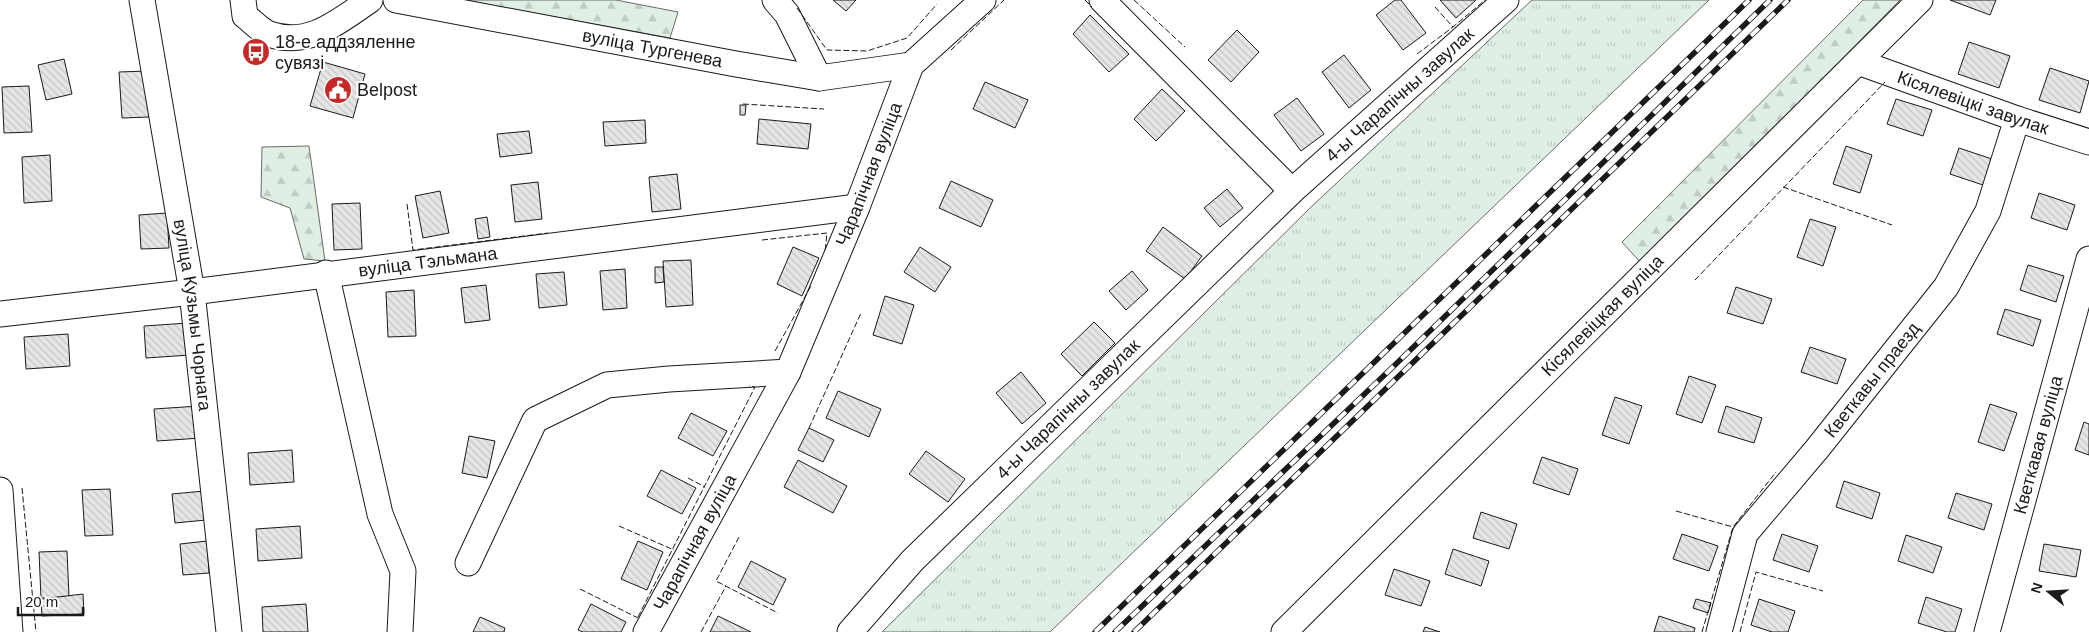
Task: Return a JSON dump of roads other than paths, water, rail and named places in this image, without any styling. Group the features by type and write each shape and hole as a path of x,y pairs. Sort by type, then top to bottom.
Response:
{"street":[{"name":"вуліца Кузьмы Чорнага","path":"142,0 192,292 229,632"},
{"path":"243,0 245,16 268,34 294,40 314,34 370,0"},
{"name":"вуліца Тургенева","path":"396,0 819,78 911,65"},
{"path":"775,0 787,14 819,78"},
{"name":"Чарапічная вуліца","path":"646,632 788,372 856,208 911,65 983,0"},
{"path":"1102,0 1292,191"},
{"name":"4-ы Чарапічны завулак","path":"850,632 912,562 1292,191 1506,0"},
{"name":"Кісялевіцкая вуліца","path":"1284,632 1920,0"},
{"name":"Кісялевіцкі завулак","path":"1858,62 2017,120 2089,142"},
{"name":"Кветкавы праезд","path":"1719,632 1745,534 1823,442 1946,287 1988,210 2017,120"},
{"name":"вуліца Тэльмана","path":"0,314 192,292 856,208"},
{"name":"Кветкавая вуліца","path":"1987,632 2089,259"},
{"path":"326,274 380,514 403,571 400,632"},
{"path":"468,563 535,420 607,385 669,379 788,372"},
{"path":"0,490 10,632"}],"railway":[{"path":"1095,632 1749,0"},
{"path":"1115,632 1396,364 1770,0"},
{"path":"1134,632 1788,0"}],"place":[{"name":"18-е аддзяленне сувязі","path":"256,52"},
{"name":"Belpost","path":"338,90"}]}
